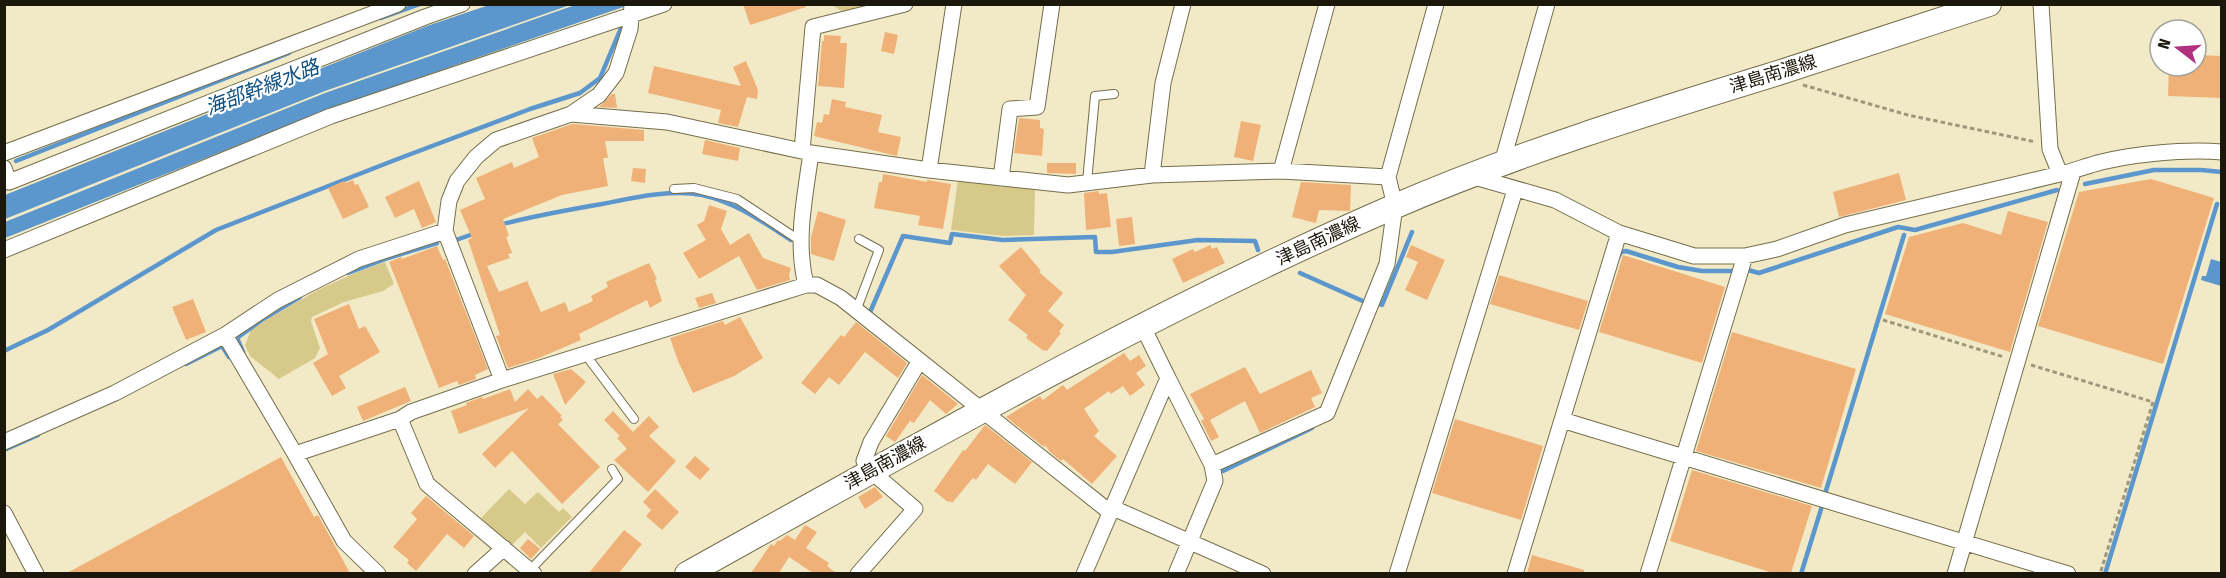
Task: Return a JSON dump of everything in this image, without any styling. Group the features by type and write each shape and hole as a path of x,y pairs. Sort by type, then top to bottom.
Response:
{"main road":[{"name":"津島南濃線","path":"687,573 980,411 1142,325 1395,206 1502,163 1675,104 1989,4"}],"street":[{"path":"4,153 398,4"},
{"path":"4,168 9,182 462,4"},
{"path":"4,250 332,116 632,8 664,4"},
{"path":"806,285 801,266 799,240 813,27 905,4"},
{"path":"929,170 954,4"},
{"path":"1001,178 1010,109 1037,107 1052,4"},
{"path":"1152,175 1163,83 1183,4"},
{"path":"1281,171 1328,4"},
{"path":"1212,465 1327,413 1387,264 1395,206 1388,177 1436,4"},
{"path":"1502,163 1547,4"},
{"path":"1955,573 2018,361 2066,173 2049,144 2041,4"},
{"path":"502,380 445,231 449,201 458,181 476,157 496,140 571,114 599,95 616,73 630,28 632,8"},
{"path":"571,114 667,122 806,152 929,170 1068,185 1152,175 1281,171 1388,177"},
{"path":"1471,176 1555,200 1619,233 1694,256 1745,256 1777,249 1845,225 2066,173 2092,164 2152,154 2204,151 2222,153"},
{"path":"1397,573 1515,190"},
{"path":"4,442 115,393 225,335 278,300 359,259 445,231"},
{"path":"1515,573 1619,233"},
{"path":"1648,573 1745,256"},
{"path":"295,454 400,419 411,412 502,380 806,285 817,285 841,298 980,411 1112,510 1263,573"},
{"path":"1142,325 1212,465 1215,481 1176,573"},
{"path":"225,335 344,541 378,573"},
{"path":"858,573 915,509 871,471 864,462 871,442 919,362"},
{"path":"1084,573 1168,378"},
{"path":"400,419 427,484 532,572"},
{"path":"1562,420 2068,573"},
{"path":"4,513 36,573"},
{"path":"475,573 504,548"}],"lane":[{"path":"1087,182 1095,96 1114,94"},
{"path":"674,189 694,188 737,199 799,240"},
{"path":"856,311 879,250 859,239"},
{"path":"585,354 634,419"},
{"path":"532,572 618,479 612,468"}],"path":[{"path":"1780,72 1795,83 1908,115 2049,144"},
{"path":"1882,320 2153,402 2100,573"}],"shaded area":[{"path":"832,5 881,5 845,13"},
{"path":"958,180 1035,189 1034,235 1003,236 951,230"},
{"path":"385,262 394,284 383,291 344,302 312,317 311,321 320,348 315,358 279,379 250,356 245,345 251,330 318,290"},
{"path":"509,489 525,504 538,492 559,512 563,508 572,517 541,548 525,532 511,546 481,518"}],"water":[{"path":"492,4 570,5 325,91 5,219 5,195 427,26"},
{"path":"575,5 629,5 329,109 5,238 5,222 325,93"},
{"path":"2211,259 2221,262 2221,286 2201,280 2202,276 2206,276"}],"building":[{"path":"743,4 806,4 806,7 750,25"},
{"path":"885,32 898,35 894,54 881,51"},
{"path":"824,35 841,36 840,43 847,43 844,88 818,86"},
{"path":"2208,55 2222,56 2222,98 2168,96 2169,78 2208,78"},
{"path":"746,61 758,90 757,99 747,97 738,127 718,123 721,110 648,93 654,66 741,86 733,67"},
{"path":"612,94 615,94 617,108 599,107"},
{"path":"832,99 846,102 845,107 882,115 878,132 901,137 897,156 814,136 817,122 822,123 824,114 829,115"},
{"path":"1019,118 1040,120 1040,128 1044,129 1042,156 1014,153"},
{"path":"1241,121 1261,125 1253,161 1234,157"},
{"path":"572,124 644,130 644,141 605,141 608,158 603,158 608,186 562,195 503,219 512,253 508,254 510,258 487,266 499,292 527,281 541,312 565,302 569,312 593,301 591,296 608,287 606,282 649,263 657,279 655,280 662,301 650,308 647,300 579,334 581,340 508,368 496,336 500,335 468,240 472,238 460,210 485,199 476,178 512,162 514,168 539,157 532,138"},
{"path":"705,140 740,148 738,161 702,154"},
{"path":"1047,163 1076,163 1076,174 1047,173"},
{"path":"633,168 646,169 645,183 631,181"},
{"path":"1899,173 1906,200 1839,217 1833,192"},
{"path":"883,174 951,184 943,229 918,225 920,216 874,208 879,182 882,182"},
{"path":"2151,179 2214,198 2163,364 2038,326 2079,192"},
{"path":"353,180 355,185 358,184 369,207 343,219 328,188"},
{"path":"419,181 436,222 422,228 414,209 395,218 385,197"},
{"path":"1301,182 1351,185 1350,211 1319,210 1316,223 1292,217"},
{"path":"1099,191 1099,194 1107,193 1111,227 1086,230 1084,193"},
{"path":"709,205 727,211 721,229 730,245 749,233 763,258 791,268 790,280 757,290 739,256 699,279 683,253 706,240 697,225 704,221"},
{"path":"818,211 846,220 834,261 811,254 811,237"},
{"path":"2008,211 2048,222 2010,352 1885,314 1909,237 1963,223 2001,235"},
{"path":"1132,217 1135,244 1119,246 1116,219"},
{"path":"1210,245 1212,249 1217,247 1225,263 1183,283 1172,259 1193,249 1195,252"},
{"path":"1411,245 1445,260 1427,300 1405,290 1418,262 1406,257"},
{"path":"437,246 443,260 445,259 488,369 475,375 476,379 459,385 457,381 439,388 389,262"},
{"path":"1021,247 1041,271 1039,272 1063,293 1048,311 1064,325 1059,332 1061,333 1047,351 1026,338 1028,335 1008,320 1026,295 999,266"},
{"path":"1623,255 1725,287 1702,363 1599,332"},
{"path":"1499,275 1588,301 1579,330 1490,304"},
{"path":"712,293 716,303 699,308 695,298"},
{"path":"193,299 206,332 186,340 172,307"},
{"path":"349,304 359,329 365,326 380,352 339,376 346,388 332,396 313,363 328,354 314,319"},
{"path":"740,317 763,358 734,376 693,393 670,338 723,321 725,325"},
{"path":"856,322 907,363 898,378 865,352 839,385 829,377 815,394 801,383 841,335 844,337"},
{"path":"1732,332 1856,369 1821,488 1696,451"},
{"path":"1124,353 1130,361 1139,355 1146,366 1136,373 1145,385 1130,396 1123,386 1111,394 1109,391 1084,409 1099,431 1094,436 1117,456 1092,484 1063,459 1061,461 1045,445 1044,447 1006,417 1040,396 1043,400 1063,385 1067,390"},
{"path":"1245,367 1260,394 1311,370 1322,393 1311,398 1315,407 1260,433 1245,401 1210,420 1219,437 1211,441 1201,421 1204,419 1190,394"},
{"path":"571,369 586,382 565,405 553,374"},
{"path":"922,375 958,404 946,414 930,400 914,423 910,421 895,442 886,436"},
{"path":"405,387 411,401 363,421 357,407"},
{"path":"510,389 515,402 528,389 537,399 542,395 562,416 560,417 563,420 558,424 600,467 562,504 512,451 495,468 482,454 529,408 459,434 451,411 482,397 483,399"},
{"path":"613,411 633,432 649,416 659,427 649,436 676,461 648,492 614,460 627,449 617,438 620,436 604,420"},
{"path":"1455,419 1543,446 1521,520 1432,493"},
{"path":"985,425 1032,462 1015,484 988,464 976,480 973,478 952,503 948,502 934,491 963,450 965,451"},
{"path":"695,456 710,469 700,480 685,467"},
{"path":"281,457 314,517 318,515 350,573 67,573"},
{"path":"1692,470 1812,506 1791,573 1773,573 1670,541"},
{"path":"875,487 883,497 865,509 858,497"},
{"path":"655,489 679,512 662,530 646,516 651,510 643,502"},
{"path":"426,496 474,536 464,548 447,534 416,571 407,563 409,560 393,547 417,519 411,513"},
{"path":"805,525 817,532 806,548 829,563 827,566 836,573 813,573 789,557 779,573 751,573 771,544 774,546 778,540 780,541 787,535 795,540"},
{"path":"624,530 642,544 619,573 589,573"},
{"path":"528,539 540,549 531,559 520,548"},
{"path":"1532,555 1584,570 1584,573 1527,573"}],"waterway":[{"path":"381,18 420,4"},
{"path":"4,351 48,330 216,230 530,109 580,93 600,78 621,28"},
{"name":"海部幹線水路","path":"16,161 289,53"},
{"path":"2085,184 2154,170 2222,172"},
{"path":"1744,269 1759,273 1898,227 1915,230 2057,190"},
{"path":"499,225 639,197 690,193 726,202 791,240"},
{"path":"2105,574 2217,204"},
{"path":"1376,307 1377,303 1382,305 1412,232"},
{"path":"456,240 476,233"},
{"path":"871,310 903,236 950,243 952,234 1003,240 1095,237 1096,252 1112,252 1198,240 1255,241 1258,250"},
{"path":"1825,494 1904,235"},
{"path":"348,273 437,243"},
{"path":"1619,256 1621,252 1626,251 1678,267 1702,271 1734,271"},
{"path":"1300,273 1365,302"},
{"path":"243,352 237,338 300,297"},
{"path":"186,364 222,346 229,357"},
{"path":"1223,471 1312,428"},
{"path":"4,450 38,435"},
{"path":"1801,574 1822,506"}]}
